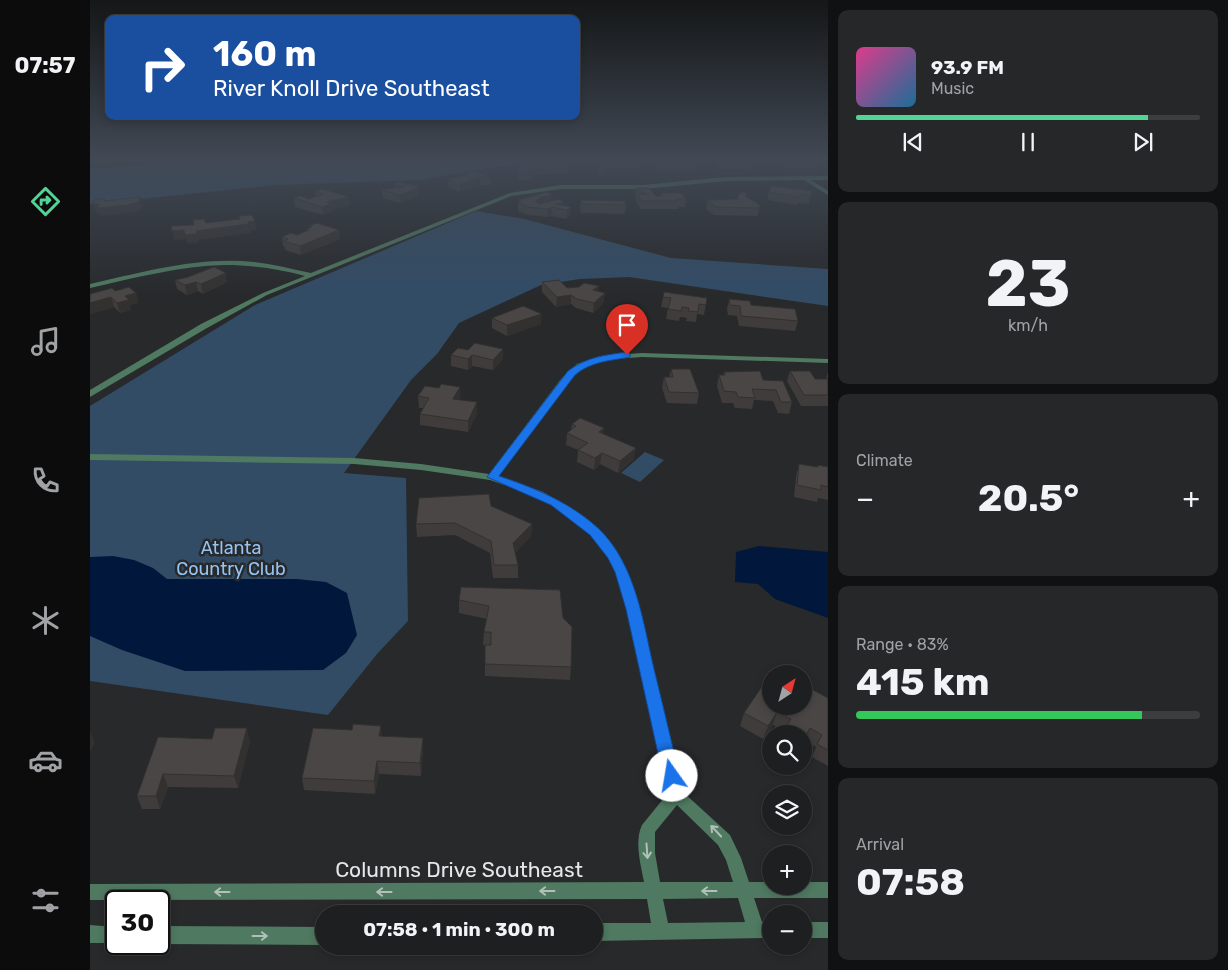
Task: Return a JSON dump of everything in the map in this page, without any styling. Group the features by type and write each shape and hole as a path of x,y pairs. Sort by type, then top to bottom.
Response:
{"street":[{"path":"90,394 244,304 311,274 484,205"},
{"path":"90,286 172,268 219,262 257,264 311,274"},
{"path":"492,477 564,381 580,366 600,358 642,355 828,361"},
{"path":"90,457 369,461 469,472 492,477 524,488 555,502 595,532 622,572 633,609 676,795 724,840 744,890 762,926"},
{"path":"661,932 646,852 647,830 676,795"},
{"name":"Columns Drive Southeast","path":"90,892 828,890"},
{"path":"603,932 762,930"},
{"path":"812,930 828,930"},
{"path":"90,934 105,935"},
{"path":"170,935 315,936"}],"green space":[{"name":"Atlanta Country Club","path":"476,211 524,219 671,258 828,269 828,306 629,277 580,279 541,285 459,323 437,354 411,380 344,473 406,478 408,621 377,654 328,715 90,681 90,406 255,305"},
{"path":"645,452 664,460 640,482 621,473"}],"shaded area":[{"path":"759,546 828,552 828,618 775,599 758,584 735,582 736,552"},
{"path":"113,556 134,560 153,568 167,579 297,579 326,582 347,593 357,635 346,653 323,670 185,671 122,650 90,636 90,557"}],"building":[{"path":"99,205 124,205 98,208"},
{"path":"525,205 571,207 567,210 552,207 548,209"},
{"path":"714,205 760,205 759,208 716,207"},
{"path":"252,215 255,221 248,222 249,224 196,231 197,234 185,235 184,230 172,231 171,226 194,225 193,220 204,219 206,223 240,219 239,216"},
{"path":"317,223 339,230 300,246 284,241 288,239 282,237 291,233 297,235 309,230 306,229"},
{"path":"214,267 226,273 201,284 196,282 185,285 175,280 188,277"},
{"path":"559,280 567,288 579,287 584,283 599,286 593,290 605,293 594,303 577,299 571,295 557,297 542,282"},
{"path":"129,287 136,293 125,296 129,300 117,303 111,297 90,303 90,294 112,288 115,291"},
{"path":"664,292 707,298 706,305 699,304 698,312 688,311 689,308 682,307 681,311 668,309 671,298 663,297"},
{"path":"729,299 750,301 751,305 795,309 798,321 741,316 740,306 730,305"},
{"path":"523,306 542,314 507,325 492,318"},
{"path":"475,343 503,349 493,360 472,355 468,359 451,355 458,348 468,350"},
{"path":"671,369 690,369 699,393 669,392 664,377 673,377"},
{"path":"760,371 763,380 783,381 792,402 781,402 776,390 752,389 755,398 738,397 736,392 724,391 719,375 725,375 724,372"},
{"path":"790,371 810,371 815,379 828,379 828,395 804,395"},
{"path":"441,384 460,387 453,399 477,402 468,421 420,414 429,398 418,396 425,386 439,388"},
{"path":"580,418 604,428 599,432 636,448 620,461 602,453 595,458 578,450 588,443 567,433 576,426 572,424"},
{"path":"799,464 828,467 828,487 821,485 821,490 797,485"},
{"path":"489,494 491,506 532,524 513,543 518,565 494,565 491,541 455,523 416,524 419,498"},
{"path":"461,587 560,590 563,618 572,627 571,667 485,664 485,645 491,645 491,632 484,632 489,606 459,600"},
{"path":"762,686 762,715 775,715 769,725 744,713"},
{"path":"812,689 828,698 828,750 817,744 822,735 812,729 812,725 787,725 791,719 783,715 812,715"},
{"path":"353,724 381,726 379,736 423,738 420,763 377,761 374,781 302,778 313,728 352,730"},
{"path":"215,728 247,728 234,776 163,774 156,796 137,796 158,737 212,739"}],"route":[{"path":"627,355 600,358 580,366 572,373 492,477 539,494 566,509 595,532 613,556 622,572 628,590 672,776"}]}
